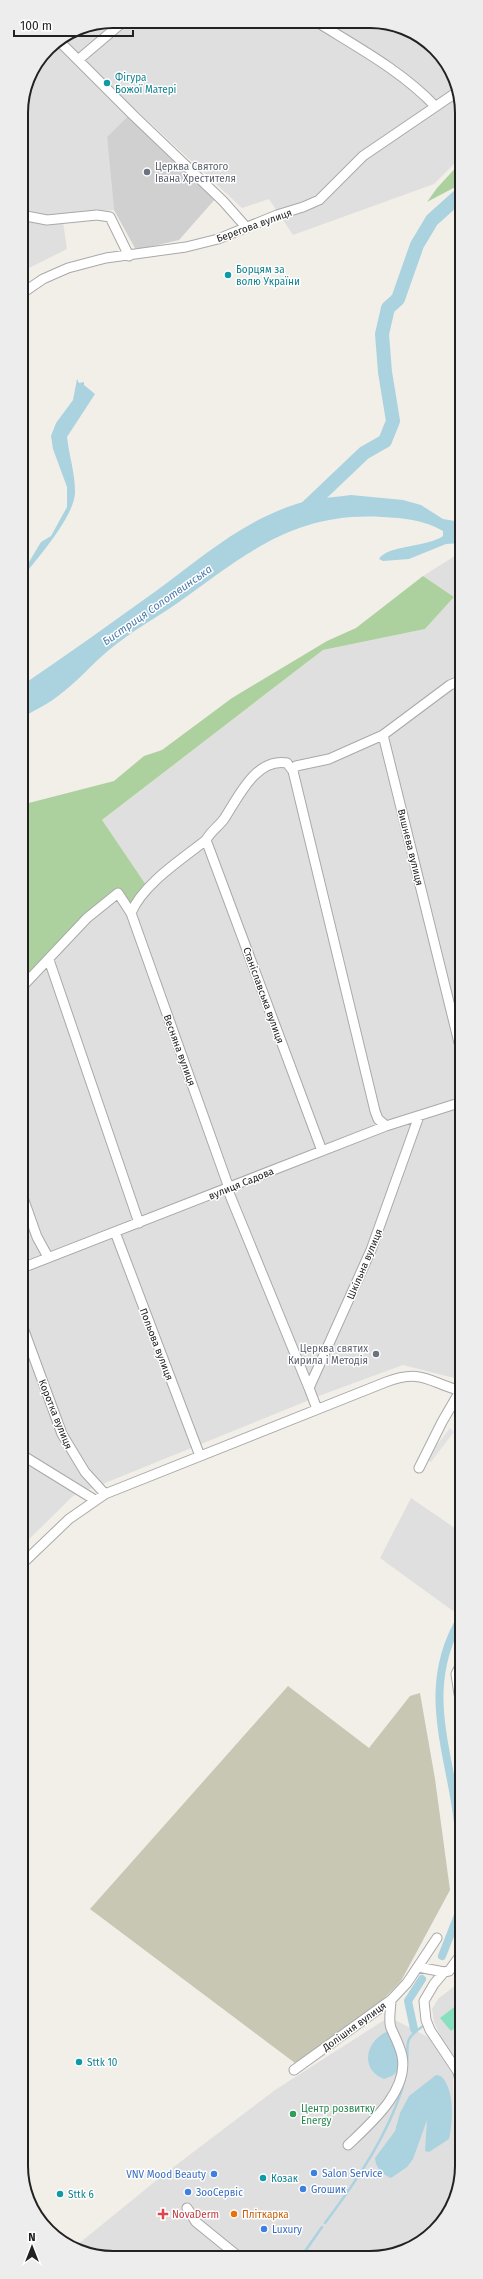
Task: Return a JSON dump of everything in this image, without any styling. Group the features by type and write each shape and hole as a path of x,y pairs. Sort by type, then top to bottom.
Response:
{"street":[{"path":"78,60 116,28"},
{"path":"327,28 363,50 400,77 435,106"},
{"path":"63,45 223,201 246,227"},
{"name":"Берегова вулиця","path":"28,289 43,279 68,268 106,258 186,247 218,239 319,200 363,156 453,95"},
{"path":"28,216 47,220 96,215 110,217 129,256"},
{"path":"293,771 296,766 328,759 383,736 450,685 455,683"},
{"name":"Вишнева вулиця","path":"383,736 455,1027"},
{"path":"130,913 135,902 148,888 206,840 210,832 221,822 239,793 252,778 268,766 280,762 287,763 293,771 375,1111 378,1119 386,1126"},
{"name":"Станіславська вулиця","path":"206,840 322,1150"},
{"name":"Весняна вулиця","path":"48,960 87,918 118,893 130,913 228,1188 309,1388"},
{"path":"28,981 48,960 139,1223"},
{"name":"вулиця Садова","path":"28,1265 322,1150 386,1126 455,1104"},
{"name":"Шкільна вулиця","path":"309,1388 371,1250 419,1116"},
{"path":"28,1210 37,1237 48,1257"},
{"name":"Польова вулиця","path":"115,1232 200,1456"},
{"name":"Коротка вулиця","path":"28,1341 62,1434 85,1472 105,1494"},
{"path":"28,1558 69,1518 105,1494 317,1409 400,1377 413,1375 455,1390"},
{"path":"309,1388 317,1409"},
{"path":"419,1468 442,1422 455,1401"},
{"path":"28,1459 95,1500"},
{"name":"Долішня вулиця","path":"294,2070 391,2000 407,1983 437,1938"},
{"path":"455,1962 434,1984 424,2001 426,2020 430,2030 455,2068"},
{"path":"418,1967 447,1972 455,1967"},
{"path":"348,2145 377,2118 399,2086 402,2058 396,2035 390,2027 391,2000"},
{"path":"186,2208 196,2222 232,2251"}],"shaded area":[{"path":"108,28 375,28 397,33 412,39 434,57 446,76 452,91 454,102 455,163 434,184 293,235 269,199 242,208 135,109 107,137 114,210 62,215 67,249 28,268 28,108 31,91 42,66 53,53 71,39 86,33"},
{"path":"128,116 216,198 179,240 136,250 114,210 107,137"},
{"path":"455,556 455,1378 403,1365 324,1394 73,1496 28,1540 28,973 101,821 323,650 425,629 454,597 423,576"},
{"path":"450,1428 454,1432 431,1462 426,1459"},
{"path":"411,1498 455,1528 455,1608 453,1611 380,1558"},
{"path":"288,1686 369,1748 410,1696 420,1693 435,1779 450,1890 401,1981 377,2006 295,2063 90,1909"},
{"path":"455,1986 455,2058 440,2035 434,2022 432,2009 438,1999"},
{"path":"389,2017 428,2037 453,2075 455,2171 452,2188 441,2213 426,2230 417,2237 392,2248 370,2251 108,2251 79,2243 163,2175 275,2090"}],"green space":[{"path":"455,168 455,187 427,202 437,188"},
{"path":"423,576 454,597 425,629 323,650 102,820 148,888 131,913 118,893 28,981 28,803 114,781 144,756 162,750 232,698 327,641 356,628"},
{"path":"455,2006 455,2028 451,2031 440,2018"}],"water":[{"path":"77,379 79,383 84,382 84,385 95,394 67,437 75,484 74,501 54,537 28,570 28,563 41,542 51,536 67,507 67,487 53,449 51,436 56,423 73,400"},
{"path":"351,495 403,500 421,505 443,519 455,521 455,543 446,544 409,559 383,561 379,559 383,554 399,548 436,540 443,536 443,531 429,524 414,520 382,517 351,517 323,521 297,529 249,553 179,602 134,631 117,643 54,699 28,714 28,681 156,591 208,552 244,528 282,509 303,502"},
{"path":"386,2032 396,2038 400,2069 392,2076 384,2079 376,2075 371,2069 368,2056 373,2042"},
{"path":"436,2075 441,2076 446,2082 451,2097 452,2114 449,2139 429,2152 425,2151 427,2120 413,2159 407,2167 391,2178 388,2177 382,2173 375,2161 375,2158 395,2131 400,2113 409,2096"}],"waterway":[{"name":"Бистриця Солотвинська","path":"302,512 364,453 385,441 393,421 385,372 382,334 388,308 398,299 417,245 432,220 455,199"},
{"path":"455,1631 443,1661 440,1683 442,1726 455,1802"},
{"path":"442,1956 455,1923"},
{"path":"414,2029 408,2001 422,1979"},
{"path":"407,2064 407,2046 409,2039 423,2026"},
{"path":"325,2223 379,2142 399,2099 405,2075"},
{"path":"305,2251 322,2227"}],"place":[{"name":"Фігура Божої Матері","path":"107,83"},
{"name":"Церква Святого Івана Хрестителя","path":"147,172"},
{"name":"Борцям за волю України","path":"228,275"},
{"name":"Церква святих Кирила і Методія","path":"376,1354"},
{"name":"Sttk 10","path":"79,2062"},
{"name":"Центр розвитку Energy","path":"293,2114"},
{"name":"Salon Service","path":"314,2173"},
{"name":"VNV Mood Beauty","path":"214,2174"},
{"name":"Козак","path":"263,2178"},
{"name":"Groшик","path":"303,2189"},
{"name":"ЗооСервіс","path":"188,2192"},
{"name":"Sttk 6","path":"60,2194"},
{"name":"NovaDerm","path":"163,2214"},
{"name":"Пліткарка","path":"234,2214"},
{"name":"Luxury","path":"264,2229"}]}
